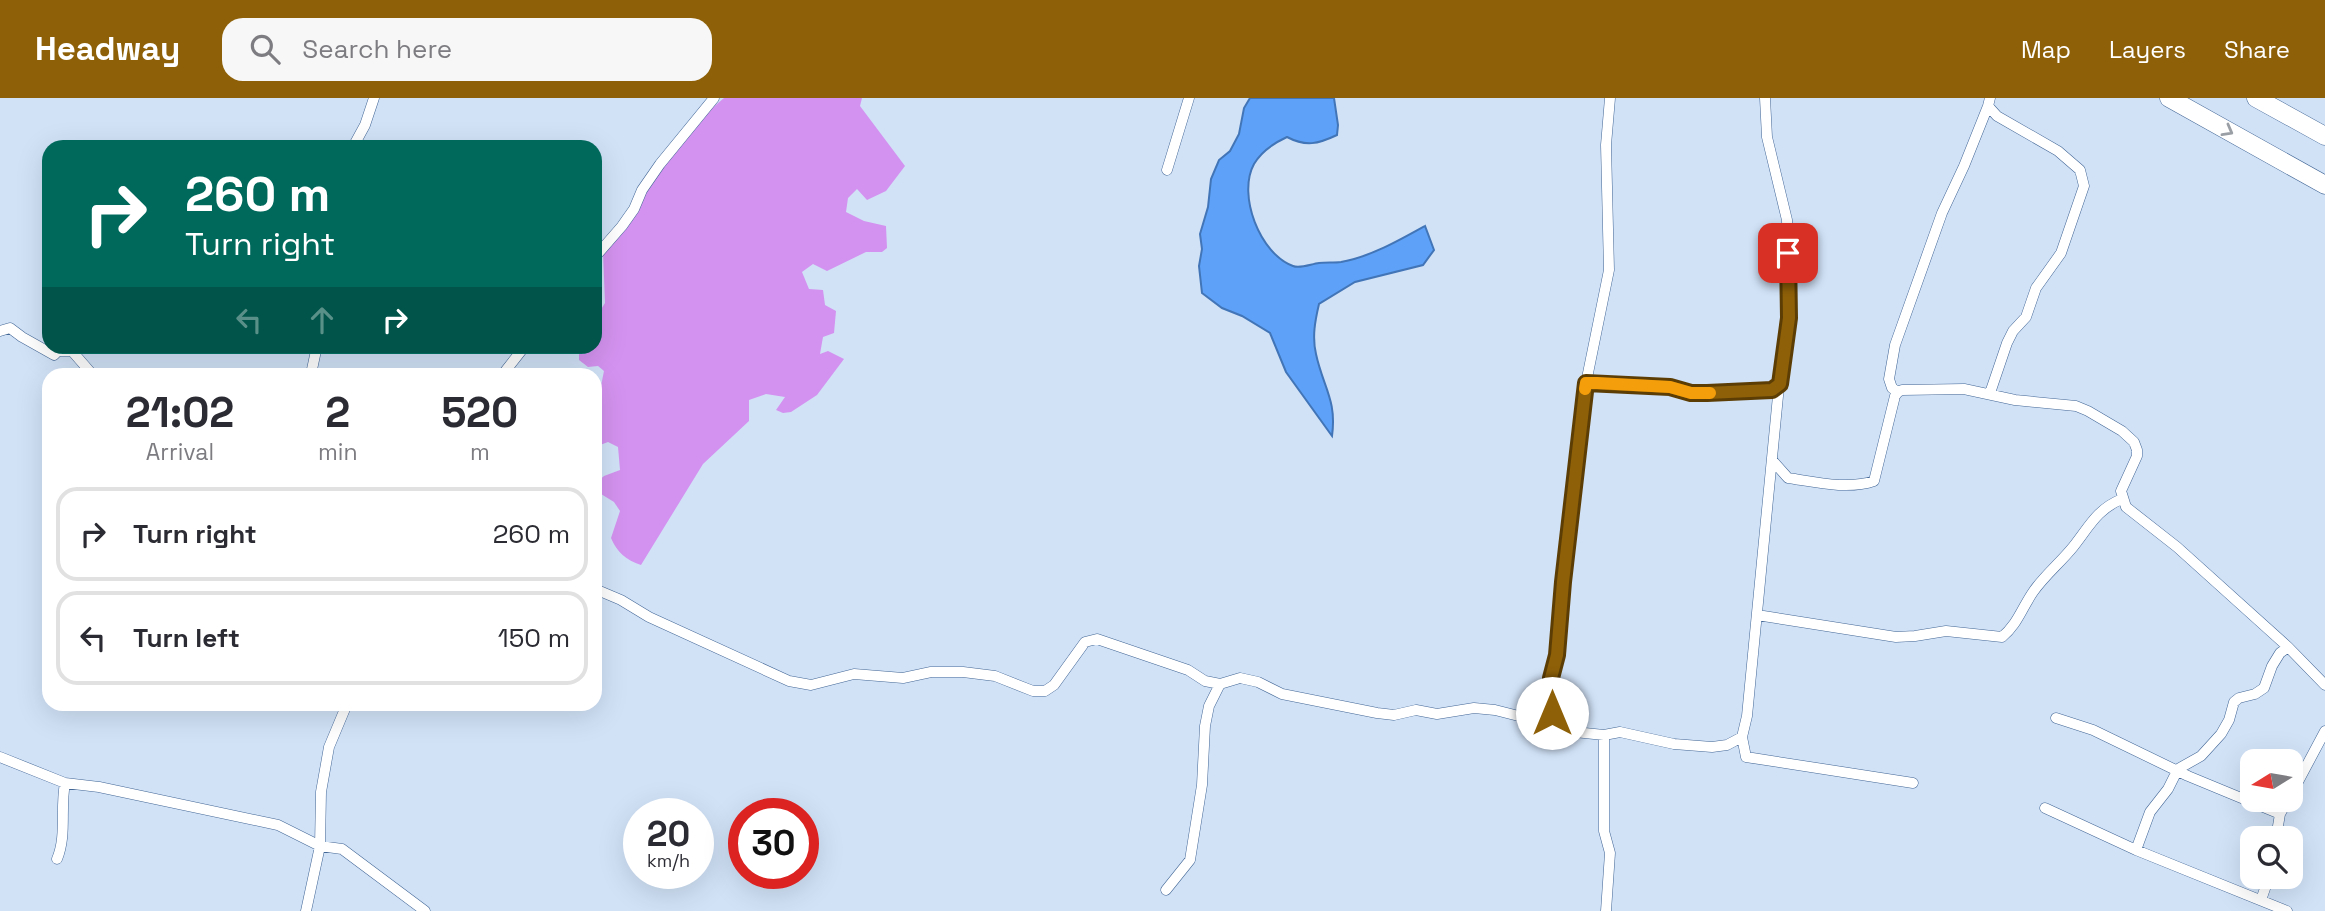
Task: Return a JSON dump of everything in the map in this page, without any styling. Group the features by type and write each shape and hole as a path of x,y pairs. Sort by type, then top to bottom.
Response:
{"highway":[{"path":"2169,98 2325,185"},
{"path":"2256,98 2325,136"}],"street":[{"path":"357,140 374,98"},
{"path":"602,249 634,209 642,190 660,164 714,98"},
{"path":"1167,170 1189,98"},
{"path":"1546,723 1552,713 1551,678 1557,655 1586,383 1609,270 1606,145 1610,98"},
{"path":"1765,98 1768,137 1787,220 1789,318 1747,716 1742,737 1746,757 1913,783"},
{"path":"1989,102 1942,213 1895,345 1889,379 1892,388 1898,392 1965,389 2015,400 2076,406 2122,431 2134,442 2137,456 2120,491 2126,507 2177,547 2325,685"},
{"path":"1989,102 1997,116 2059,151 2080,170 2084,186 2061,253 2036,288 2026,317 2013,331 1990,393"},
{"path":"0,331 10,328 42,348"},
{"path":"75,354 87,368"},
{"path":"508,368 519,354"},
{"path":"1586,383 1670,387 1691,393 1766,392 1780,384"},
{"path":"1772,460 1788,478 1849,485 1863,485 1874,481 1898,392"},
{"path":"1757,615 1896,637 1946,631 2002,637 2015,623 2034,591 2074,546 2096,514 2122,499"},
{"path":"602,592 707,645 804,685 854,674 903,678 942,671 995,676 1033,691 1045,691 1054,685 1085,642 1097,639 1188,670 1205,681 1220,684 1240,678 1258,682 1282,694 1377,713 1394,715 1416,710 1437,714 1474,708 1495,710 1546,723 1565,731 1604,735 1620,732 1674,744 1712,747 1727,745 1742,737"},
{"path":"2136,850 2150,812 2168,789 2178,769 2201,755 2221,734 2229,720 2234,702 2264,688 2272,666 2280,653 2288,648"},
{"path":"1166,890 1190,860 1199,805 1205,726 1209,706 1220,684"},
{"path":"306,911 320,846 321,792 329,747 344,711"},
{"path":"2056,718 2094,730 2221,791 2280,814 2278,826"},
{"path":"2303,772 2325,731"},
{"path":"1604,735 1604,831 1610,853 1606,911"},
{"path":"0,757 65,783 99,787 278,825 320,846 342,849 425,911"},
{"path":"57,859 63,844 62,804 65,783"},
{"path":"2046,808 2136,850 2287,911"},
{"path":"2261,900 2265,889"}],"shaded area":[{"path":"724,98 862,98 860,106 905,166 886,191 867,200 857,189 848,198 846,212 864,221 886,226 887,248 882,252 866,252 827,271 813,264 802,272 809,289 823,290 825,305 836,311 834,333 823,337 820,354 828,351 844,359 817,395 791,412 776,410 785,397 766,394 749,400 749,421 703,464 641,565 623,555 611,538 620,511 614,502 602,495 602,478 620,470 618,447 608,442 602,444 604,371 598,366 588,367 579,360 579,354 602,354 602,308 605,303 603,252 649,185 704,115"}],"water":[{"path":"1250,98 1334,98 1337,135 1312,143 1287,137 1260,156 1249,177 1250,207 1255,222 1262,237 1281,259 1299,267 1352,260 1385,247 1425,226 1434,250 1423,265 1355,282 1319,304 1314,329 1315,348 1333,413 1332,436 1286,372 1270,333 1242,316 1222,308 1202,293 1200,234 1208,207 1211,179 1219,160 1230,151 1239,134 1244,108"}],"slow traffic":[{"path":"1585,389 1586,383 1597,383 1670,387 1691,393 1710,393"}],"route":[{"path":"1552,713 1551,678 1557,655 1586,383 1670,387 1691,393 1772,390 1780,384 1789,318 1788,253"}]}
